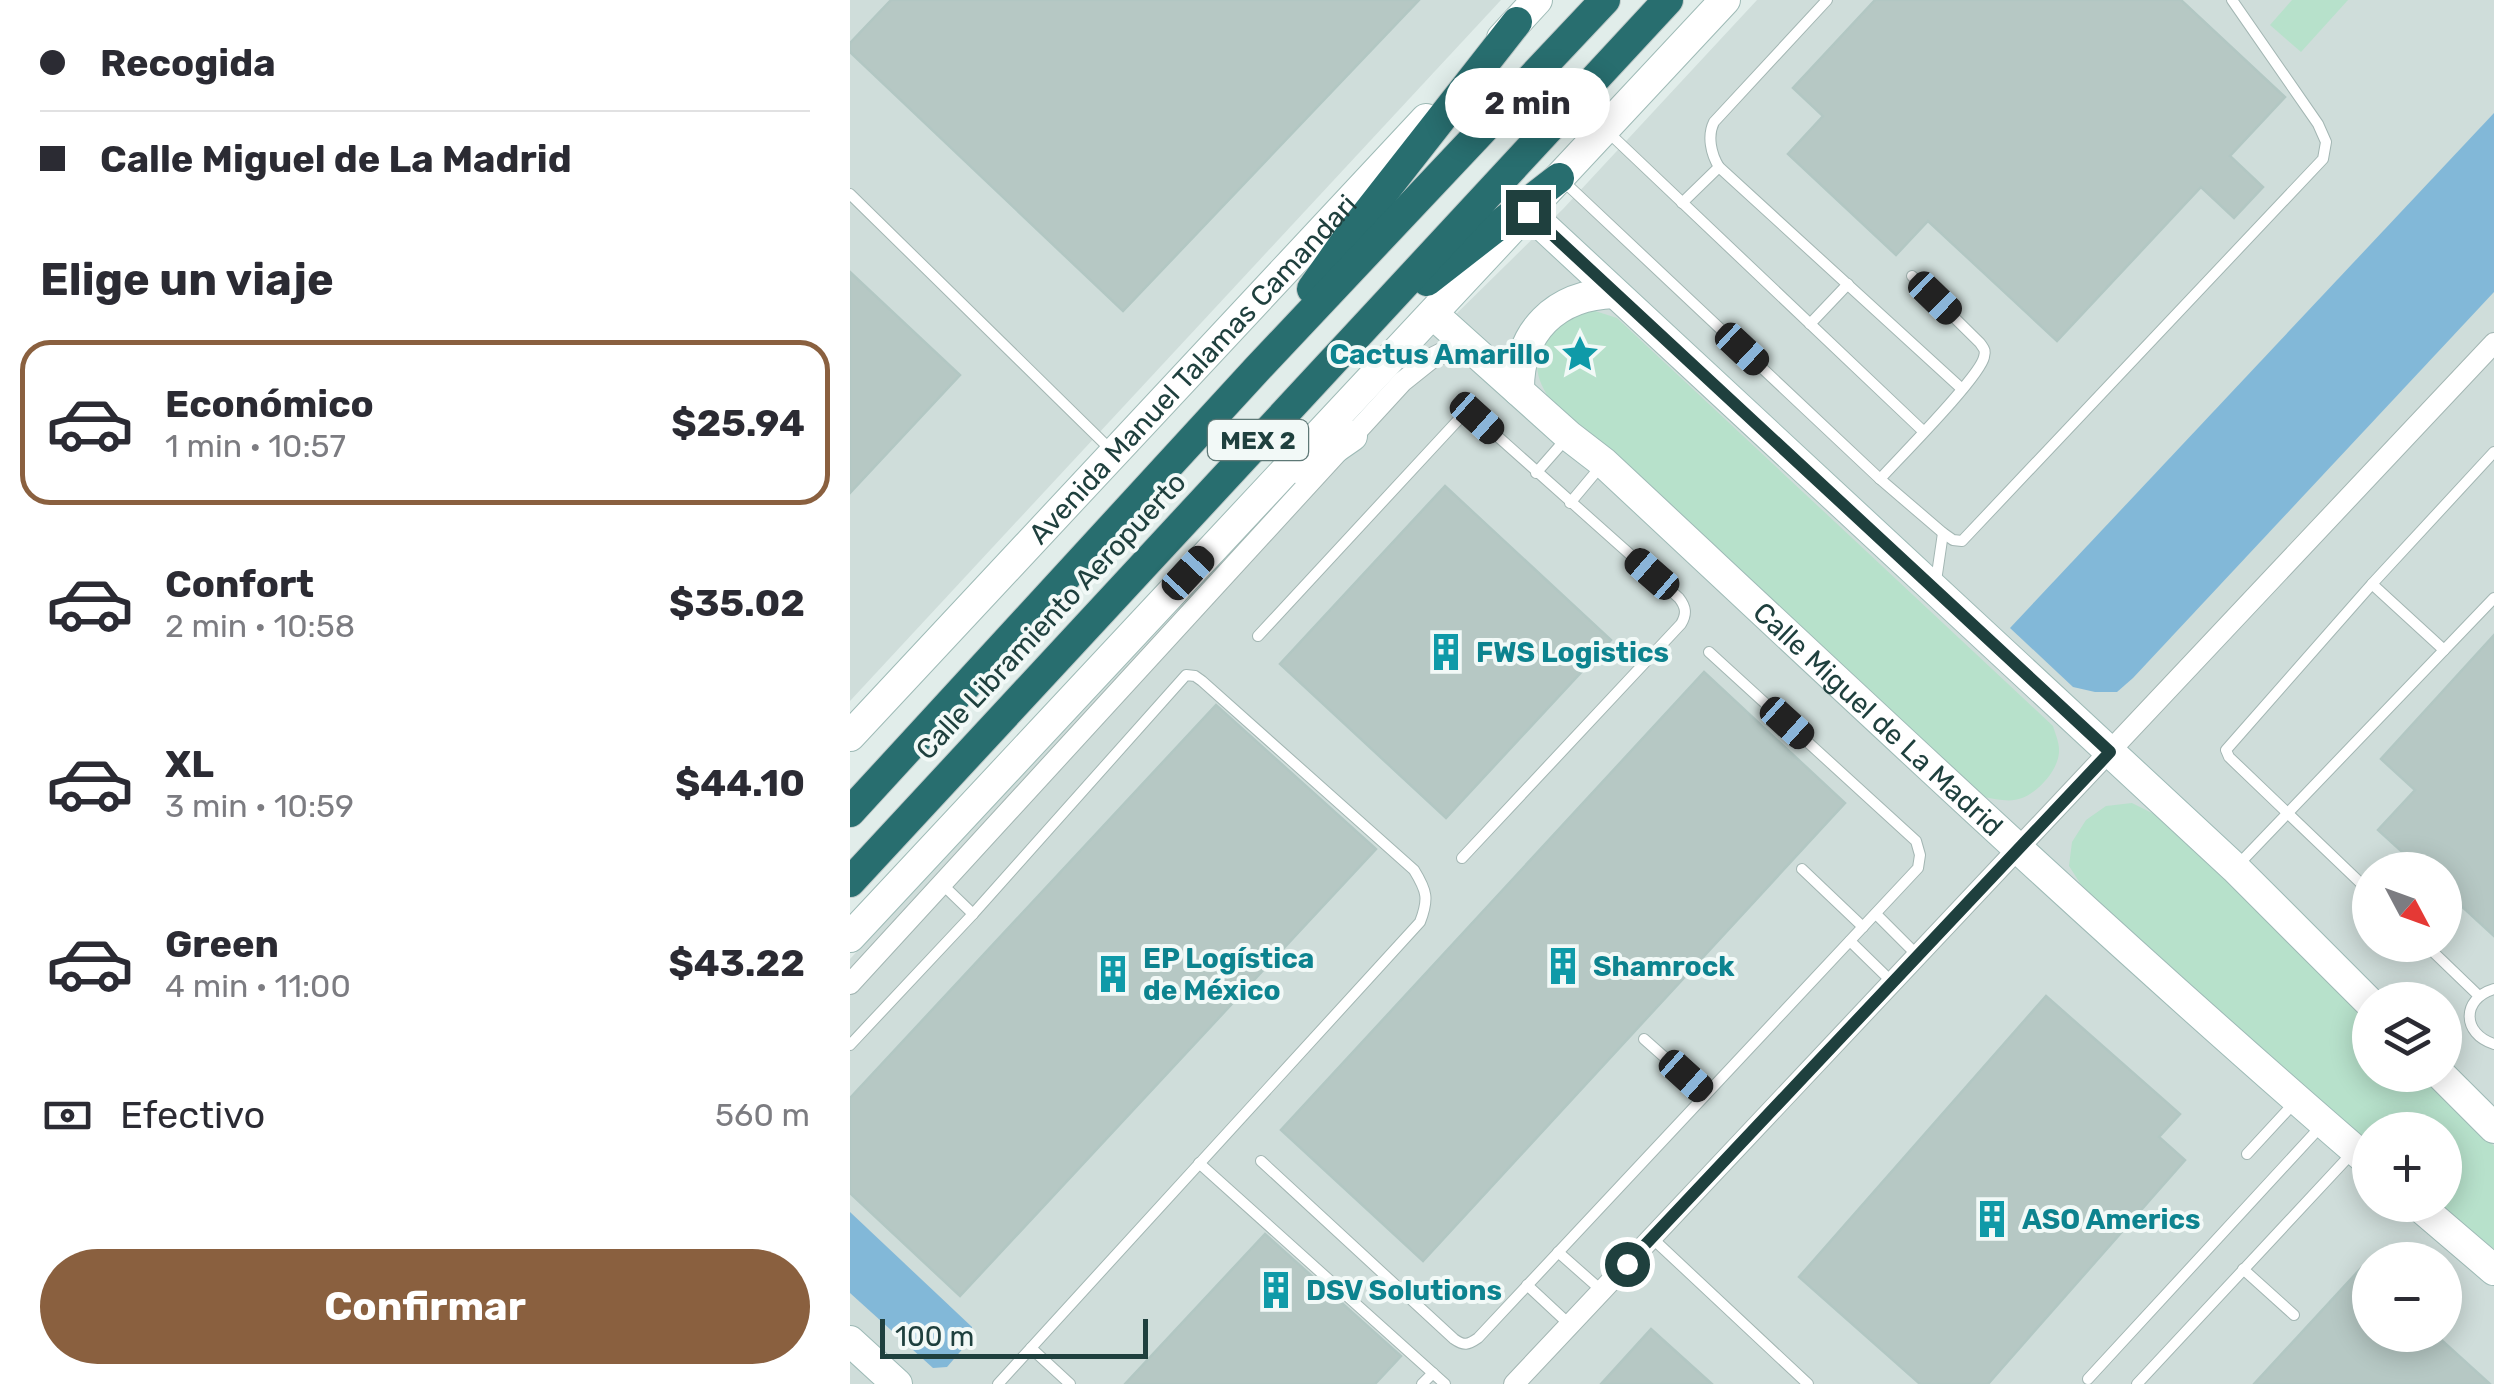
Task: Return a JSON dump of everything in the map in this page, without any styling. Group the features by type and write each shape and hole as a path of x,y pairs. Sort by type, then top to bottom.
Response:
{"highway":[{"name":"Calle Libramiento Aeropuerto","path":"850,812 1258,368 1605,0"},
{"name":"Calle Libramiento Aeropuerto","path":"850,882 1668,0"},
{"path":"1258,368 1350,234 1527,11"},
{"path":"1353,338 1559,178"}],"street":[{"path":"850,937 1725,0"},
{"name":"Avenida Manuel Talamas Camandari","path":"850,736 1527,11"},
{"path":"1528,212 2235,868 2352,985"},
{"path":"1519,391 1523,353 1544,322 1558,308 1576,299 1614,293"},
{"name":"Calle Miguel de La Madrid","path":"1433,314 1604,463 2018,850 2352,1148"},
{"path":"850,984 1402,382 1432,358 1464,342"},
{"path":"1514,1384 2494,344"},
{"path":"1240,517 1352,436"},
{"path":"2459,1092 2494,1128"},
{"path":"2438,1222 2494,1270"},
{"path":"850,1342 897,1384"}],"lane":[{"path":"1828,0 1714,122 1710,132 1714,158 1962,389"},
{"path":"1559,178 1880,478 1943,533 1957,541 1964,540 2323,159 2326,142 2318,124 2232,0"},
{"path":"1604,129 1923,431"},
{"path":"1682,203 1719,166"},
{"path":"850,194 1114,454"},
{"path":"1880,478 1984,362 1985,352 1980,343 1912,276"},
{"path":"1810,324 1848,284"},
{"path":"1258,636 1460,418 1469,416 1477,418 1684,604 1684,618 1462,858"},
{"path":"1536,473 1569,436"},
{"path":"2352,875 2226,750 2494,452"},
{"path":"1570,503 1604,463"},
{"path":"1935,588 1943,533"},
{"path":"2372,584 2444,650"},
{"path":"2235,868 2494,598"},
{"path":"1261,1162 1460,1344 1467,1344 1478,1338 1918,868 1916,841 1710,652"},
{"path":"850,1045 1186,675 1202,681 1414,870 1427,896 1420,922 998,1384"},
{"path":"1802,869 1863,927"},
{"path":"943,885 973,914"},
{"path":"1876,914 1918,956"},
{"path":"1850,941 1892,982"},
{"path":"2444,962 2479,996"},
{"path":"2494,989 2479,996 2470,1011 2473,1029 2494,1044"},
{"path":"1644,1039 1706,1094"},
{"path":"2247,1154 2296,1100"},
{"path":"2088,1379 2324,1123"},
{"path":"1200,1163 1445,1384"},
{"path":"2137,1384 2243,1269 2352,1166"},
{"path":"1652,1238 1808,1384"},
{"path":"1558,1252 1602,1291"},
{"path":"2243,1269 2294,1316"},
{"path":"1527,1286 1570,1325"},
{"path":"1031,1348 1070,1384"},
{"path":"1422,1384 1433,1372"}],"shaded area":[{"path":"850,0 1501,0 850,701"},
{"path":"1757,0 2494,0 2494,1384 850,1384 850,959 1394,375 1563,209"}],"green space":[{"path":"2292,0 2348,0 2301,52 2270,25"},
{"path":"1592,310 1617,318 2053,726 2058,756 2042,784 2017,799 1983,797 1549,398 1538,376 1541,349 1558,319"},
{"path":"2132,803 2160,817 2352,1001 2352,1092 2442,1092 2461,1112 2352,1112 2352,1130 2087,894 2069,866 2072,842 2086,820 2106,806"},
{"path":"2462,1113 2494,1146 2494,1249 2461,1222"}],"water":[{"path":"2494,113 2494,292 2133,678 2117,692 2073,687 2010,628"},
{"path":"850,1212 972,1327 972,1338 947,1367 933,1368 850,1293"}],"building":[{"path":"891,0 1419,0 1123,311 850,52 850,43"},
{"path":"1875,0 2181,0 2285,97 2230,156 2263,187 2234,218 2201,187 2057,341 1928,221 1896,255 1788,154 1823,116 1793,88"},
{"path":"850,272 960,375 850,493"},
{"name":"FWS Logistics","path":"1445,486 1611,640 1446,818 1280,664"},
{"path":"2494,635 2494,936 2462,907 2462,852 2402,852 2378,830 2415,790 2381,759"},
{"name":"Shamrock","path":"1704,672 1845,803 1423,1261 1281,1130"},
{"name":"EP Logística de México","path":"1216,705 1376,849 960,1296 850,1193 850,1098"},
{"name":"ASO Americs","path":"2046,996 2180,1114 2159,1137 2185,1160 1988,1384 1920,1384 1799,1277"},
{"name":"DSV Solutions","path":"1265,1234 1401,1356 1375,1384 1125,1384"},
{"path":"2352,1278 2352,1352 2455,1352 2490,1384 2254,1384"},
{"path":"1651,1329 1712,1384 1601,1384"}],"place":[{"name":"Cactus Amarillo","path":"1580,354"},
{"name":"FWS Logistics","path":"1446,652"},
{"name":"Shamrock","path":"1563,966"},
{"name":"EP Logística de México","path":"1113,974"},
{"name":"ASO Americs","path":"1992,1219"},
{"name":"DSV Solutions","path":"1276,1290"}],"route":[{"path":"1528,212 2110,752 1627,1264"}]}
